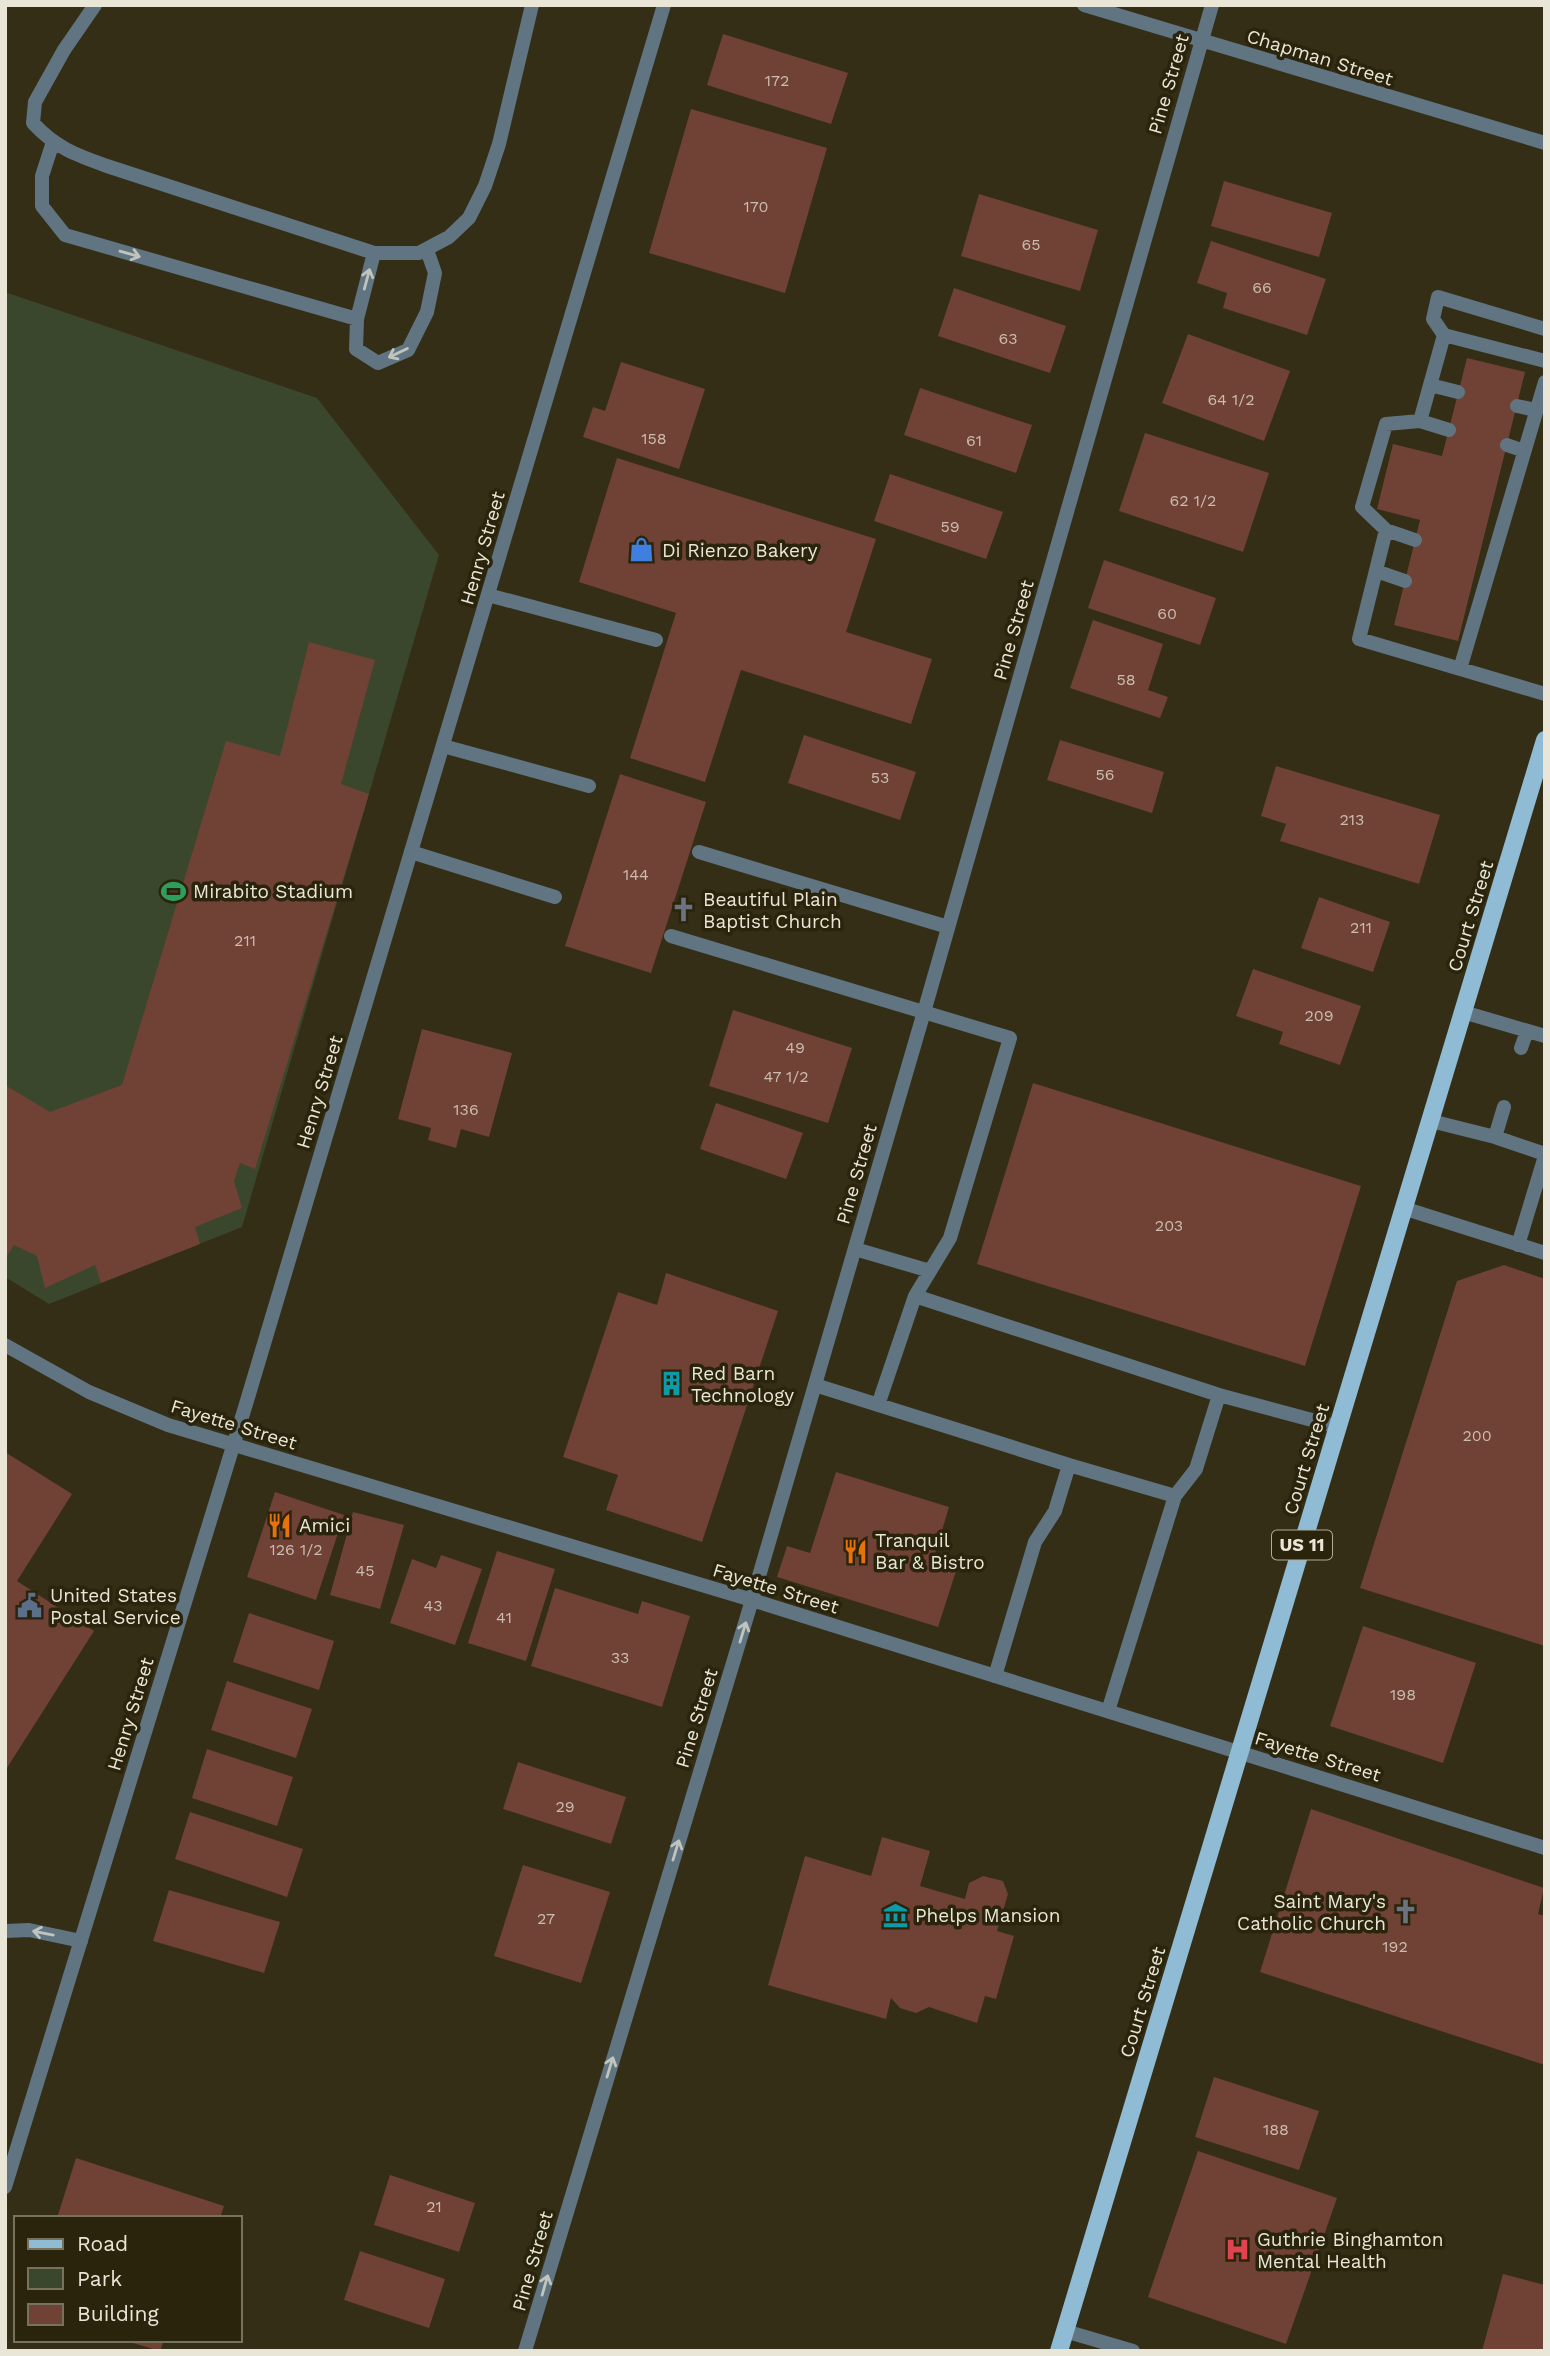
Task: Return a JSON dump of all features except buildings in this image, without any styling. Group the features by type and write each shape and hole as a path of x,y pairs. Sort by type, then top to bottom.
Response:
{"main road":[{"name":"Court Street","path":"1059,2351 1545,740"}],"street":[{"path":"95,5 64,50 35,102 33,123 53,142 64,150 107,166 374,253 419,253 449,237 469,218 485,186 499,144 532,5"},
{"name":"Henry Street","path":"5,2187 233,1446 664,5"},
{"name":"Chapman Street","path":"1084,5 1545,143"},
{"name":"Pine Street","path":"526,2351 855,1249 1212,5"},
{"path":"53,142 43,176 43,206 65,236 357,319"},
{"path":"374,253 357,319 356,349 378,363 408,350 427,312 435,273 427,250"},
{"path":"1545,329 1438,297 1433,319 1444,335 1545,361"},
{"path":"1420,421 1444,335"},
{"path":"1460,669 1485,561 1545,382"},
{"path":"1430,385 1458,392"},
{"path":"1517,406 1536,410"},
{"path":"1415,540 1386,530 1362,507 1386,424 1420,421 1449,430"},
{"path":"1507,445 1524,451"},
{"path":"1386,530 1359,639 1545,694"},
{"path":"1377,571 1405,581"},
{"path":"488,595 656,640"},
{"path":"443,746 589,786"},
{"path":"411,852 555,897"},
{"path":"699,852 948,928"},
{"path":"671,936 1010,1038 950,1238 915,1296 878,1405"},
{"path":"1463,1012 1545,1036"},
{"path":"1521,1048 1527,1031"},
{"path":"1495,1137 1504,1107"},
{"path":"1431,1121 1495,1137 1545,1155 1518,1245"},
{"path":"1404,1208 1545,1254"},
{"path":"855,1249 930,1271"},
{"path":"915,1296 1219,1395 1338,1427"},
{"name":"Fayette Street","path":"5,1345 89,1392 169,1425 233,1446 752,1600 1545,1848"},
{"path":"815,1385 1175,1496"},
{"path":"1108,1711 1175,1496 1196,1469 1219,1395"},
{"path":"995,1676 1035,1542 1055,1511 1069,1465"},
{"path":"5,1931 29,1930 81,1941"},
{"path":"1065,2331 1133,2351"}],"green space":[{"name":"Mirabito Stadium","path":"5,292 317,398 439,555 242,1227 49,1304 5,1277"}],"place":[{"name":"Di Rienzo Bakery","path":"642,550"},
{"name":"Mirabito Stadium","path":"173,891"},
{"name":"Beautiful Plain Baptist Church","path":"683,910"},
{"name":"Red Barn Technology","path":"671,1384"},
{"name":"Amici","path":"279,1525"},
{"name":"Tranquil Bar & Bistro","path":"855,1551"},
{"name":"United States Postal Service","path":"30,1606"},
{"name":"Saint Mary's Catholic Church","path":"1406,1912"},
{"name":"Phelps Mansion","path":"895,1915"},
{"name":"Guthrie Binghamton Mental Health","path":"1237,2250"}]}
